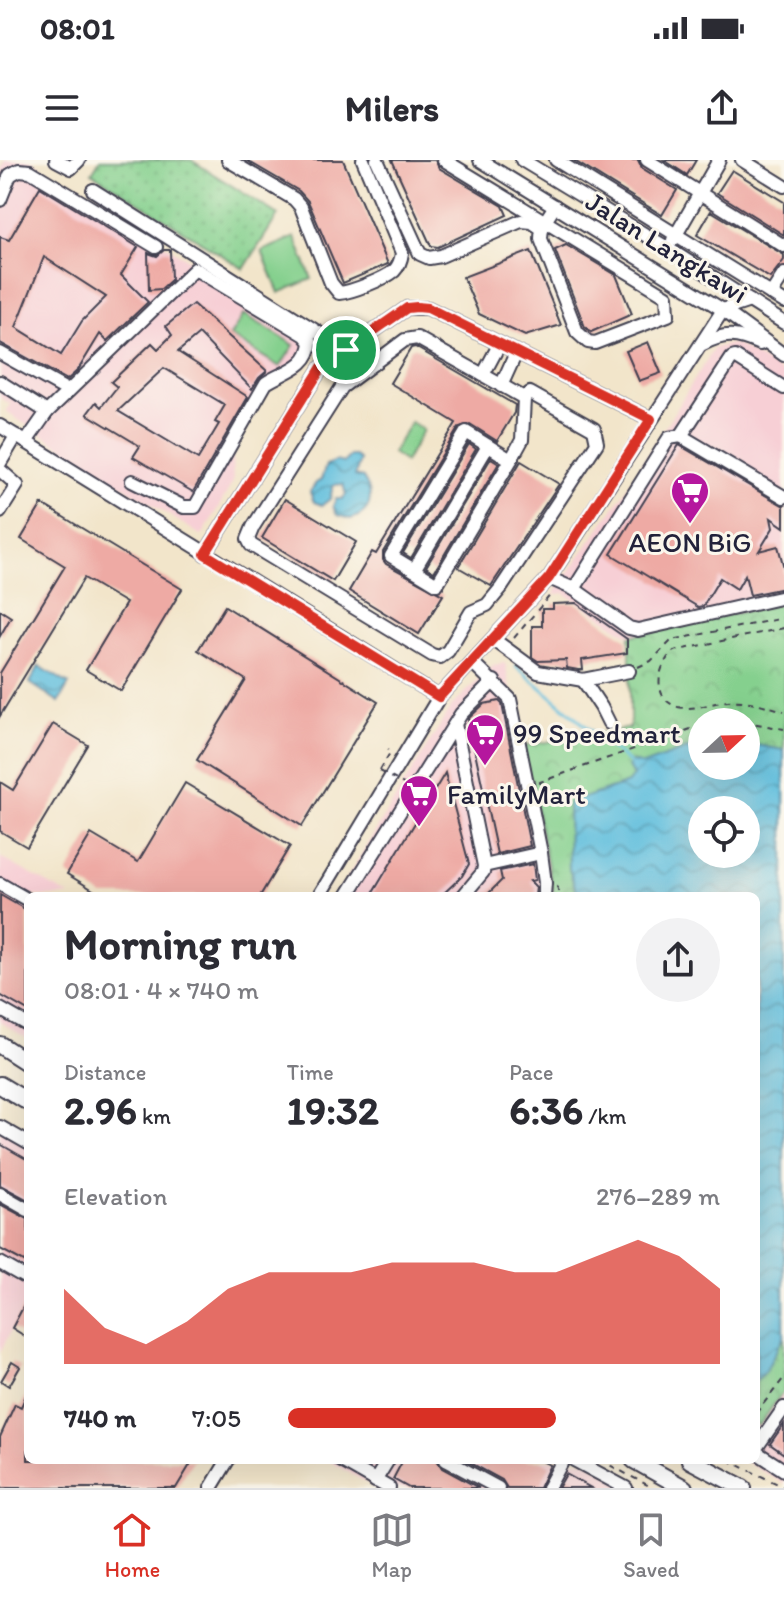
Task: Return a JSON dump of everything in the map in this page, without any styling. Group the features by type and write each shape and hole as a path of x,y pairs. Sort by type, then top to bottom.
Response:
{"main road":[{"path":"0,1045 24,1060"},
{"path":"0,1056 24,1071"},
{"path":"0,1085 24,1100"},
{"path":"0,1099 24,1102"},
{"path":"641,1464 684,1488"},
{"path":"698,1464 743,1488"}],"street":[{"path":"56,160 71,168 79,160"},
{"path":"228,160 294,199 301,207 331,283 339,293 349,292 393,271 402,253 363,160"},
{"path":"377,160 420,254 429,258 441,256 521,221 543,225"},
{"path":"444,160 543,225 667,296 668,315 595,343 588,342 577,332 541,239 543,225 555,206"},
{"name":"Jalan Langkawi","path":"480,160 723,310 781,353"},
{"name":"Jalan Langkawi","path":"522,160 784,323"},
{"path":"556,160 784,302"},
{"path":"647,160 784,246"},
{"path":"667,248 719,160"},
{"path":"742,160 784,186"},
{"path":"0,200 10,175 19,170 30,171 153,245 157,231"},
{"path":"93,190 346,350"},
{"path":"0,463 68,391 195,269 305,335 311,342 310,350 297,368 266,383 195,507 184,507 132,481"},
{"path":"771,294 784,274"},
{"path":"717,280 723,310"},
{"path":"321,892 439,697 549,578 723,310 750,301"},
{"path":"205,554 322,367 407,308 428,308 651,419"},
{"path":"700,346 723,335 738,334 781,353"},
{"path":"511,460 466,432 391,556 437,584 511,460 522,440 525,394 530,393 594,429 597,443 501,588 487,605 471,612 448,651 440,657 251,545 248,539 342,387 350,378 405,340 417,338 524,398"},
{"path":"483,375 499,345"},
{"path":"0,353 68,391"},
{"path":"501,386 516,353"},
{"path":"681,436 732,358 784,388"},
{"path":"0,382 47,412"},
{"path":"0,426 439,697"},
{"path":"574,589 669,438 681,436 784,497"},
{"path":"414,570 488,446"},
{"path":"0,470 17,485 0,512"},
{"path":"549,578 574,589 629,628 638,630 784,597"},
{"path":"493,639 538,672 583,680 633,670"},
{"path":"472,662 510,699 541,853 544,892"},
{"path":"583,680 609,723"},
{"path":"350,892 461,714 494,681"},
{"path":"455,724 484,866 483,872 466,892"},
{"path":"484,866 541,853"},
{"path":"0,884 24,898"},
{"path":"0,1009 24,1023"},
{"path":"0,1127 24,1141"},
{"path":"0,1194 24,1208"},
{"path":"0,1263 24,1277"},
{"path":"760,1444 784,1408"},
{"path":"760,1453 784,1470"},
{"path":"211,1488 226,1464"},
{"path":"347,1464 389,1488"},
{"path":"375,1481 386,1464"},
{"path":"453,1464 498,1488"},
{"path":"548,1488 561,1464"},
{"path":"581,1464 626,1488"}],"path":[{"path":"505,648 552,593"},
{"path":"633,670 651,661 672,640 784,618"},
{"path":"784,628 674,651 665,658 658,672 667,700 678,707 748,701 784,711"},
{"path":"760,725 784,729"},
{"path":"543,797 540,782 688,730"},
{"path":"388,749 391,751 380,771 431,799"},
{"path":"557,882 559,892"},
{"path":"760,1408 784,1378"},
{"path":"608,1464 653,1488"},
{"path":"736,1464 784,1487"}],"shaded area":[{"path":"5,160 31,160 327,344 323,351 311,355 298,373 270,384 232,447 233,482 202,536 6,412 10,404 0,398 0,174"},
{"path":"734,343 784,374 784,603 630,636 564,593 553,595 622,496 714,348"},
{"path":"505,663 553,892 338,892 451,707 493,665"},
{"path":"0,857 63,892 24,892 24,1037 0,1022"},
{"path":"0,1116 24,1131 24,1304 0,1353"},
{"path":"784,1386 784,1484 750,1464 760,1464 760,1419"},
{"path":"334,1464 592,1464 637,1488 376,1488"}],"green space":[{"path":"100,160 191,160 278,215 244,269 92,173"},
{"path":"295,237 312,279 279,293 262,251"},
{"path":"244,314 294,345 280,367 230,336"},
{"path":"411,422 423,430 405,462 392,453"},
{"path":"784,603 784,1390 760,1425 760,892 553,892 523,746 630,728 630,636"}],"water":[{"path":"350,456 360,460 355,476 363,478 370,497 363,513 350,519 337,515 333,506 336,499 346,495 343,484 333,485 330,499 322,505 314,502 310,492 321,480 326,465 336,461 343,463"},
{"path":"39,666 69,684 59,702 30,683"},
{"path":"760,746 784,750 784,1336 760,1377 760,892 577,892 569,869 568,803 628,783 633,776 628,767 632,762 643,765 688,749 688,780 760,780"}],"building":[{"path":"246,160 343,160 388,264 343,283 308,201 299,191"},
{"path":"392,160 435,160 439,168 503,206 507,215 438,247 431,246"},
{"path":"573,160 638,160 642,168 677,190 662,215"},
{"path":"664,160 696,160 687,175"},
{"path":"732,170 784,202 784,235 717,193"},
{"path":"40,187 138,247 121,275 148,302 107,341 100,334 78,370 67,380 0,343 0,237 9,240","holes":["44,257 106,297 82,321 61,355 16,327"]},
{"path":"711,211 784,255 784,260 770,278 697,235"},
{"path":"566,245 616,275 632,314 591,332 585,327 555,250"},
{"path":"164,250 170,250 171,280 161,289 149,290 148,253 157,256"},
{"path":"531,251 561,325 525,336 479,314 463,277"},
{"path":"193,304 267,371 252,389 199,334 178,352 248,397 193,492 133,457 140,446 87,414 96,402 101,407 117,387 111,382 152,343 158,349 172,335 166,326","holes":["164,368 225,405 215,422 219,424 198,459 118,411"]},
{"path":"648,342 661,373 639,381 626,351"},
{"path":"415,347 515,405 514,413 497,441 470,424 459,427 383,552 386,564 443,595 419,634 349,591 372,552 376,554 456,423 390,383 411,348"},
{"path":"469,444 476,449 411,558 403,553"},
{"name":"AEON BiG","path":"679,445 784,506 784,527 771,518 773,528 759,551 778,546 784,568 784,588 750,595 745,575 737,589 720,578 703,606 698,607 611,554"},
{"path":"491,458 499,463 434,572 426,567"},
{"path":"521,461 559,484 491,586 458,567"},
{"path":"285,499 356,542 333,581 262,538"},
{"path":"42,504 182,589 121,691 86,670 126,603 84,578 0,716 0,673 65,566 21,539"},
{"path":"576,603 627,639 627,653 582,660 583,670 567,668 566,660 538,661 532,657 532,626 542,626 542,609 553,609 553,604"},
{"path":"225,606 378,702 302,826 197,760 246,680 198,650"},
{"path":"0,610 11,617 0,636"},
{"path":"499,701 530,846 497,854 468,719 484,704"},
{"path":"53,724 88,745 27,847 0,831 0,782 13,790"},
{"path":"445,773 469,864 462,876 445,892 373,892"},
{"path":"185,783 290,846 262,892 96,892 67,874 91,834 138,862"},
{"path":"533,864 535,880 530,881 536,887 535,892 490,892 502,880 500,871"},
{"path":"0,895 24,909 24,1009 0,995"},
{"path":"0,1144 24,1158 24,1198 0,1185"},
{"path":"0,1204 24,1217 24,1262 0,1249"},
{"path":"24,1306 24,1336 12,1328"},
{"path":"12,1362 20,1367 9,1386 1,1381"},
{"path":"24,1400 24,1464 191,1464 176,1488 0,1488 0,1437 15,1404 21,1407"},
{"path":"784,1424 784,1454 770,1444"},
{"path":"401,1464 440,1464 479,1488 409,1488 393,1479"},
{"path":"472,1464 550,1465 539,1488 507,1488 502,1480"},
{"path":"566,1474 591,1488 558,1488"}],"waterway":[{"path":"516,666 630,764"}],"place":[{"name":"AEON BiG","path":"690,525"},
{"name":"99 Speedmart","path":"485,767"},
{"name":"FamilyMart","path":"419,828"}],"route":[{"path":"407,308 428,308 651,419 549,578 439,697 205,554 322,367 346,350 407,308"}]}
